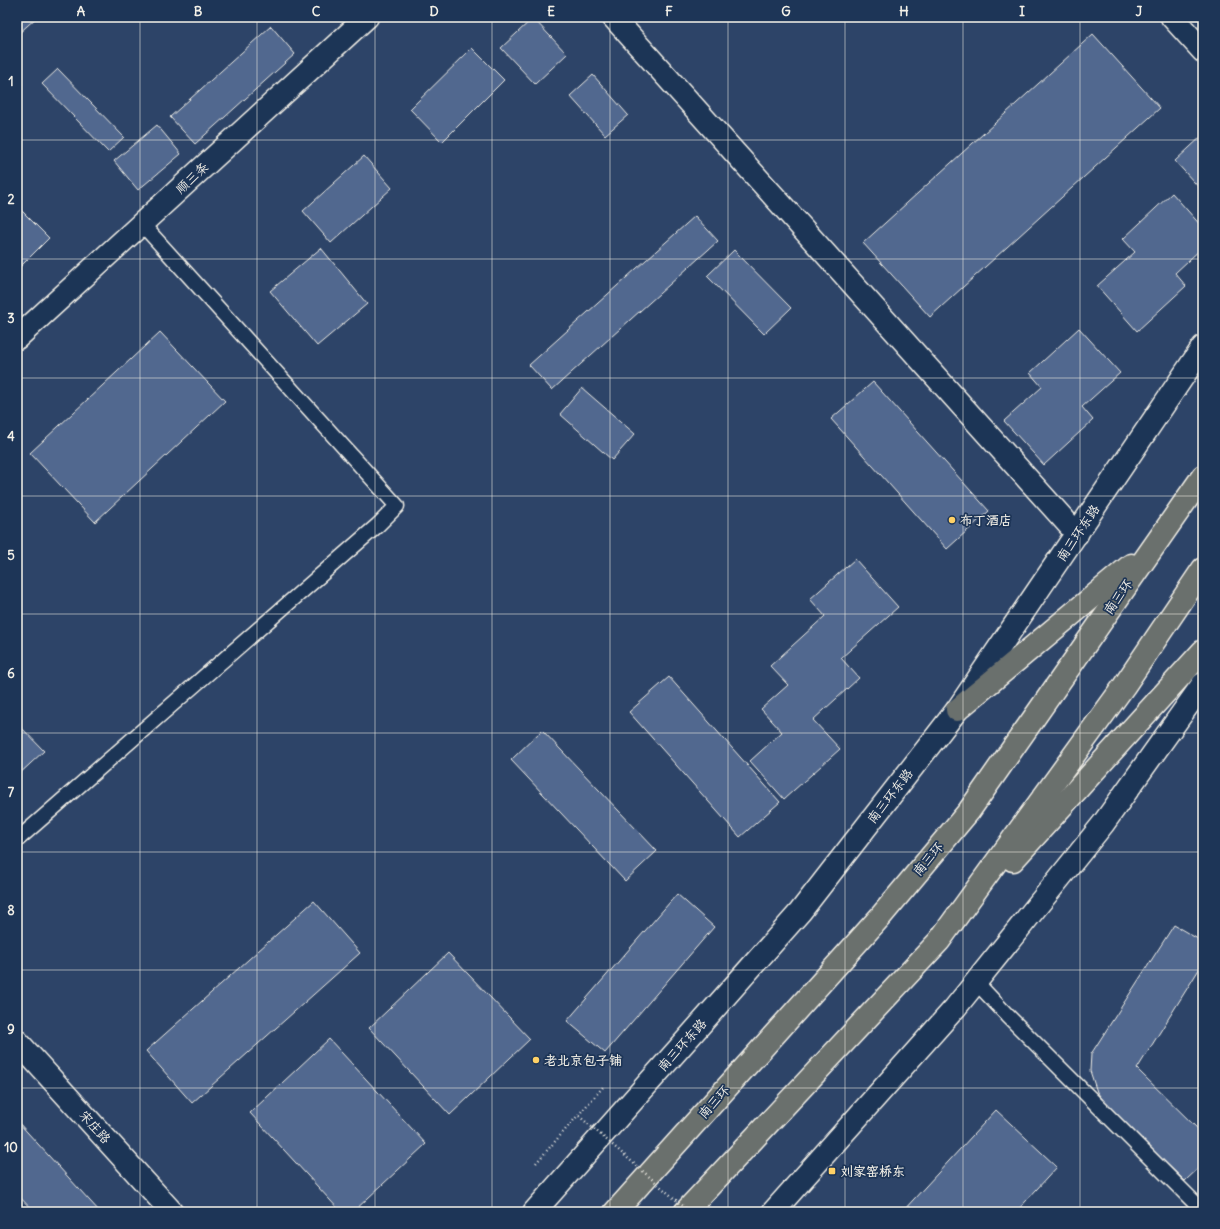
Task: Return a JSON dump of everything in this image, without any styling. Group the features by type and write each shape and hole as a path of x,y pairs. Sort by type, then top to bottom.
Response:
{"highway":[{"name":"南三环","path":"615,1212 881,916 969,811 1203,476"},
{"path":"957,710 1154,546"},
{"path":"939,941 1124,686 1203,569"},
{"path":"685,1212 939,941 1203,651"}],"street":[{"name":"顺三条","path":"17,338 367,17"},
{"path":"614,17 1077,534"},
{"path":"1172,17 1203,51"},
{"name":"南三环东路","path":"534,1212 800,912 957,710 1203,347"},
{"path":"773,1212 955,1008 1103,824 1203,684"},
{"name":"宋庄路","path":"17,1041 172,1212"}],"lane":[{"path":"17,840 372,530 397,506 142,224"},
{"path":"976,982 1008,1016 1203,1211"}],"path":[{"path":"536,1163 604,1086"},
{"path":"579,1116 690,1212"}],"building":[{"path":"17,17 37,17 17,35"},
{"path":"533,18 567,54 535,84 501,48"},
{"path":"271,26 295,54 195,144 170,117"},
{"path":"1093,34 1160,108 930,317 863,243"},
{"path":"472,48 504,80 442,142 410,109"},
{"path":"58,69 124,137 108,152 42,84"},
{"path":"593,75 628,115 605,135 570,96"},
{"path":"157,125 181,154 138,190 114,161"},
{"path":"1203,135 1203,192 1175,161"},
{"path":"364,156 392,188 331,243 303,211"},
{"path":"1172,193 1203,228 1203,247 1175,273 1186,286 1137,331 1097,286 1135,252 1123,239"},
{"path":"17,206 49,238 17,270"},
{"path":"695,216 718,241 552,390 529,365"},
{"path":"321,248 367,304 317,346 270,291"},
{"path":"734,250 791,308 764,334 707,276"},
{"path":"1079,328 1120,373 1082,407 1093,420 1044,465 1004,421 1042,387 1030,373"},
{"path":"160,332 225,401 95,522 30,453"},
{"path":"873,382 989,511 947,549 831,419"},
{"path":"582,388 635,434 612,460 560,414"},
{"path":"855,559 898,607 841,658 859,678 813,720 840,749 784,799 750,761 782,732 761,709 788,685 770,666 825,616 810,599"},
{"path":"669,677 780,802 740,837 629,712"},
{"path":"17,723 44,751 17,776"},
{"path":"542,730 657,851 625,881 511,760"},
{"path":"677,894 714,927 605,1053 567,1021"},
{"path":"314,901 360,953 192,1103 146,1051"},
{"path":"1174,925 1203,942 1203,963 1137,1069 1203,1134 1203,1164 1185,1181 1112,1112 1097,1092 1090,1071 1091,1054"},
{"path":"448,953 530,1039 450,1115 369,1028"},
{"path":"329,1039 426,1144 353,1212 341,1212 250,1113"},
{"path":"996,1110 1057,1167 1016,1212 902,1212"},
{"path":"17,1121 100,1212 34,1212 17,1194"}],"place":[{"name":"布丁酒店","path":"952,520"},
{"name":"老北京包子铺","path":"536,1060"},
{"name":"刘家窑桥东","path":"832,1171"}]}
